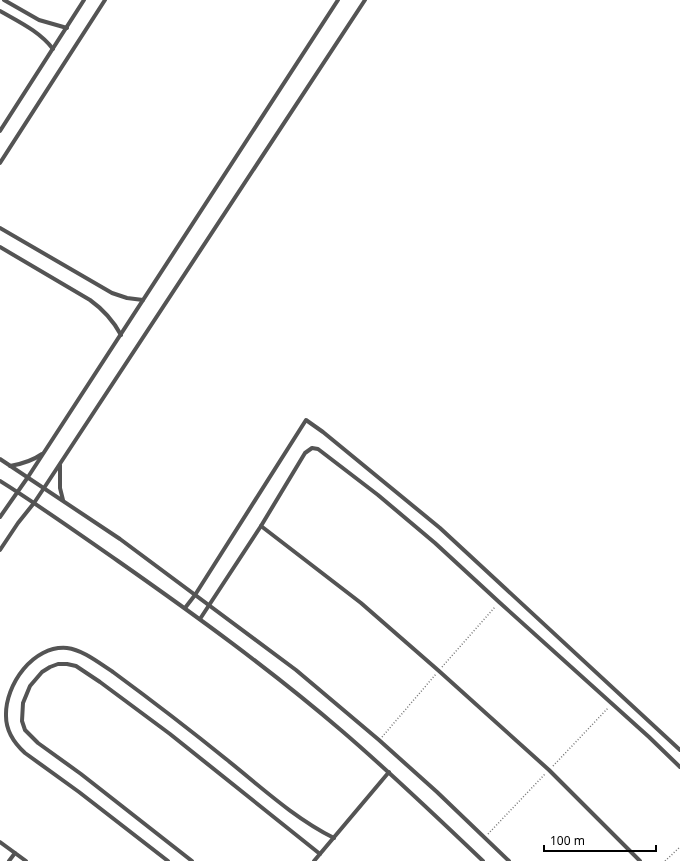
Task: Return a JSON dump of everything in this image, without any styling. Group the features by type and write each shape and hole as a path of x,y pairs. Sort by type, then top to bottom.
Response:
{"lane":[{"path":"4,0 40,20 67,28"},
{"path":"0,131 84,0"},
{"path":"0,163 105,0"},
{"path":"0,517 44,453 338,0"},
{"path":"0,550 44,488 365,0"},
{"path":"0,11 34,30 48,42 53,49"},
{"path":"0,228 112,293 127,298 143,300"},
{"path":"0,248 103,309 113,321 121,335"},
{"path":"185,608 195,595 306,420 323,432 440,528 680,750"},
{"path":"200,619 262,526 305,453 312,448 318,449 378,495 435,543 649,737 680,767"},
{"path":"10,466 34,460 44,453"},
{"path":"0,460 120,539 296,670 350,714 437,792 509,861"},
{"path":"60,463 62,500"},
{"path":"0,481 185,608 258,664 341,730 389,772 483,861"},
{"path":"262,526 361,604 439,671 549,770 640,861"},
{"path":"168,861 79,792 25,753 17,746 11,737 7,727 6,706 11,690 19,675 30,662 44,652 60,648 75,650 108,668 200,738 291,811 314,827 334,838"},
{"path":"192,861 87,779 38,743 25,730 22,721 23,703 30,686 42,672 58,664 76,666 170,734 320,854"},
{"path":"314,861 389,772"},
{"path":"0,842 26,861"},
{"path":"9,861 15,853"}],"path":[{"path":"665,861 680,847"}]}
